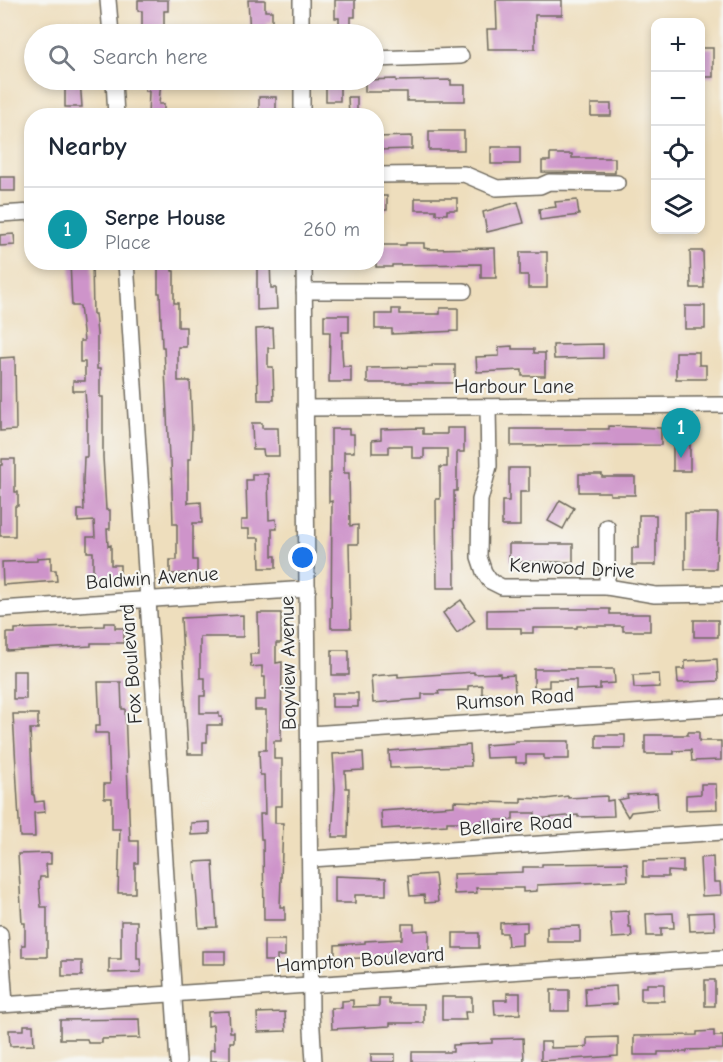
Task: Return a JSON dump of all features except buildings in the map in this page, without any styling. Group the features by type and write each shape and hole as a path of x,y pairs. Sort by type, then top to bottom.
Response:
{"street":[{"path":"108,0 110,24"},
{"path":"301,0 301,24"},
{"path":"384,59 461,56"},
{"path":"115,90 116,108"},
{"path":"302,90 302,108"},
{"path":"384,175 464,174 497,188 540,186 549,182 617,183"},
{"path":"0,214 24,212"},
{"name":"Fox Boulevard","path":"126,270 178,1062"},
{"name":"Bayview Avenue","path":"304,270 311,1012 314,1062"},
{"path":"304,291 464,291"},
{"name":"Harbour Lane","path":"305,408 723,405"},
{"name":"Kenwood Drive","path":"488,407 489,466 480,500 478,538 484,572 490,581 502,587 608,587 656,595 723,594"},
{"path":"607,527 608,587"},
{"name":"Baldwin Avenue","path":"0,609 308,589"},
{"name":"Rumson Road","path":"310,734 723,707"},
{"name":"Bellaire Road","path":"311,859 723,832"},
{"path":"0,934 2,1005"},
{"name":"Hampton Boulevard","path":"2,1005 723,958"}],"place":[{"name":"Serpe House","path":"681,458"}]}
